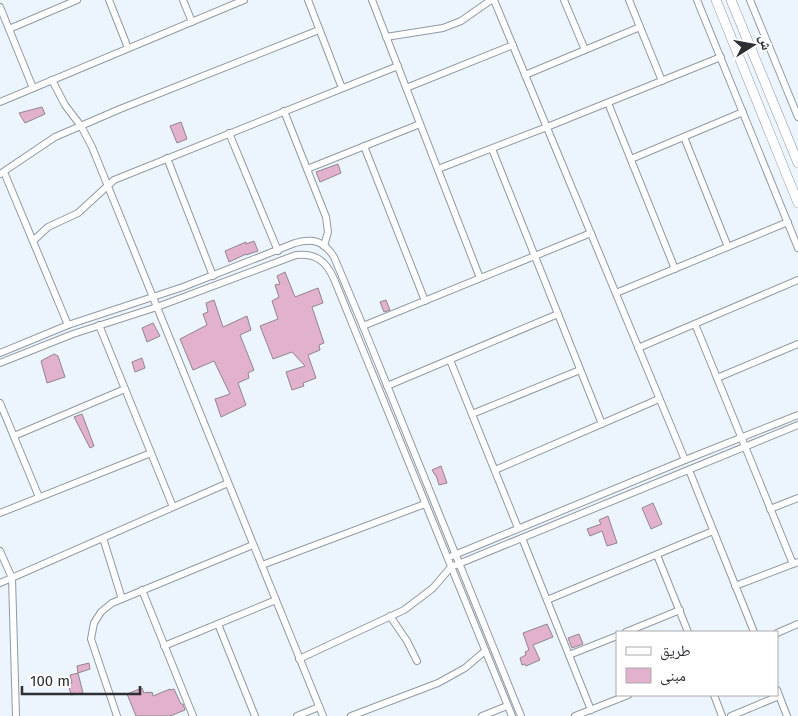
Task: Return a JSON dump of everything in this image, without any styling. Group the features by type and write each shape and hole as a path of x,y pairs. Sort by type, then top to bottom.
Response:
{"main road":[{"path":"716,0 798,203"},
{"path":"731,0 798,163"}],"street":[{"path":"9,29 77,0"},
{"path":"109,0 128,48"},
{"path":"183,0 192,22"},
{"path":"0,102 244,0"},
{"path":"308,0 342,88"},
{"path":"372,0 480,278"},
{"path":"386,37 443,28 461,21 493,0 685,460"},
{"path":"564,0 584,50"},
{"path":"629,0 662,81"},
{"path":"697,0 798,248"},
{"path":"750,0 798,117"},
{"path":"0,7 33,88"},
{"path":"525,75 640,27"},
{"path":"68,324 2,173 55,137 120,109 319,30"},
{"path":"406,88 513,45"},
{"path":"438,170 720,57"},
{"path":"33,241 48,228 78,213 114,180 398,66"},
{"path":"52,80 65,105 81,126 92,147 323,716"},
{"path":"608,103 675,269"},
{"path":"284,111 326,217 328,232 324,246"},
{"path":"631,159 743,112"},
{"path":"307,169 420,124"},
{"path":"229,133 278,251"},
{"path":"684,136 728,247"},
{"path":"364,146 425,301"},
{"path":"492,149 602,424"},
{"path":"167,158 213,276"},
{"path":"616,293 788,222"},
{"path":"363,326 591,233"},
{"path":"1,350 68,324 153,298 295,243 310,240 324,246 334,257 363,326 521,716"},
{"path":"0,363 65,337 157,307 296,255 304,254 320,260 326,265 334,279 512,716"},
{"path":"638,348 798,280"},
{"path":"387,386 558,314"},
{"path":"696,324 770,509 795,563 735,586"},
{"path":"99,325 173,507"},
{"path":"717,378 798,344"},
{"path":"450,360 518,528"},
{"path":"472,414 580,370"},
{"path":"14,436 125,389"},
{"path":"494,470 659,399"},
{"path":"0,403 39,497"},
{"path":"447,558 685,460 798,416"},
{"path":"299,658 404,610 433,588 451,567 798,425"},
{"path":"0,513 151,453"},
{"path":"689,470 754,631"},
{"path":"0,583 228,483"},
{"path":"770,509 798,498"},
{"path":"262,565 425,504"},
{"path":"547,600 713,532"},
{"path":"103,538 122,599"},
{"path":"522,538 591,710"},
{"path":"118,716 90,639 94,623 102,612 112,603 253,545"},
{"path":"0,551 12,578 16,716"},
{"path":"657,555 688,631"},
{"path":"142,590 193,716"},
{"path":"164,646 276,600"},
{"path":"628,631 680,610"},
{"path":"390,616 407,641 417,661"},
{"path":"218,624 256,716"},
{"path":"778,632 798,624"},
{"path":"569,655 616,636"},
{"path":"351,716 438,683 465,668 485,651"},
{"path":"778,693 787,716"},
{"path":"575,716 626,696"},
{"path":"714,696 722,716"},
{"path":"731,716 772,696"},
{"path":"482,716 507,706"},
{"path":"297,716 319,707"}],"building":[{"path":"42,107 45,114 25,123 19,113"},
{"path":"181,122 187,139 177,143 170,126"},
{"path":"338,164 341,173 320,182 316,172"},
{"path":"254,241 258,251 229,262 225,251 246,242 246,244"},
{"path":"285,272 295,297 318,288 323,303 312,307 324,343 319,345 320,350 308,355 316,378 303,383 304,386 292,390 286,372 305,366 292,352 273,359 260,326 278,319 272,301 279,297 275,285 280,284 277,276"},
{"path":"214,300 223,327 247,316 251,330 240,335 254,370 248,373 249,378 238,383 246,405 221,417 215,399 230,394 214,361 193,370 180,339 207,325 203,314 208,312 206,303"},
{"path":"386,300 390,310 384,312 380,302"},
{"path":"153,323 160,336 147,342 142,328"},
{"path":"54,354 58,356 65,377 47,383 41,361"},
{"path":"142,358 145,368 135,372 132,362"},
{"path":"82,414 94,446 90,448 74,417"},
{"path":"441,466 447,483 439,485 436,475 432,470"},
{"path":"653,503 662,524 651,529 642,508"},
{"path":"608,516 617,543 607,546 602,531 590,536 587,529 601,524 599,520"},
{"path":"547,624 553,637 533,645 540,660 526,666 525,664 522,665 520,658 526,655 525,652 529,650 523,633"},
{"path":"579,634 583,644 572,648 568,638"},
{"path":"89,663 90,669 78,673 77,666"},
{"path":"78,673 83,693 71,695 68,683 72,683 70,675"},
{"path":"142,688 144,693 152,692 153,696 174,689 185,710 170,716 136,716 127,694"}]}
